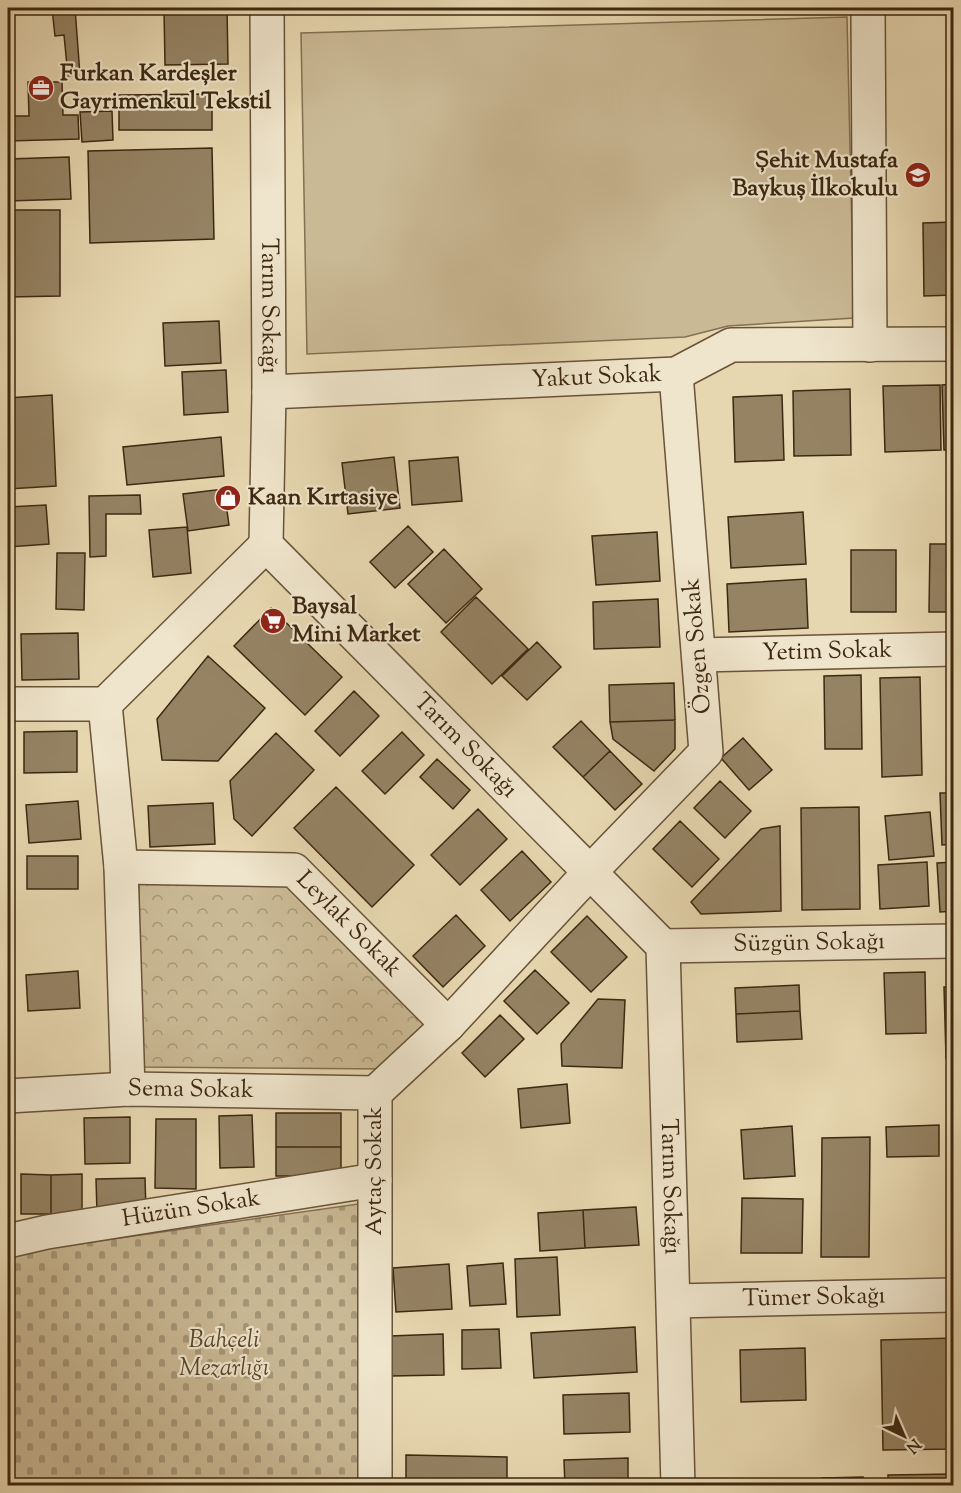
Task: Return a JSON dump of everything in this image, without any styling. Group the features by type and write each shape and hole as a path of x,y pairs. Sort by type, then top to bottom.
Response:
{"street":[{"name":"Tarım Sokağı","path":"267,8 269,392 266,545 663,946 678,1485"},
{"path":"868,8 870,345"},
{"name":"Yakut Sokak","path":"269,392 676,374 731,345 954,344"},
{"name":"Özgen Sokak","path":"590,872 706,752 676,374"},
{"path":"8,704 105,704 266,545"},
{"name":"Yetim Sokak","path":"699,655 954,650"},
{"path":"105,704 121,867 128,1089"},
{"name":"Leylak Sokak","path":"121,867 294,870 448,1025"},
{"name":"Aytaç Sokak","path":"375,1485 375,1093 448,1025 590,872"},
{"name":"Süzgün Sokağı","path":"663,946 954,941"},
{"name":"Sema Sokak","path":"8,1096 128,1089 375,1093"},
{"name":"Hüzün Sokak","path":"8,1241 47,1232 375,1180"},
{"name":"Tümer Sokağı","path":"674,1301 954,1295"}],"green space":[{"path":"847,17 854,318 728,326 685,337 307,354 301,33"},
{"path":"288,882 441,1018 392,1069 140,1067 139,883"},
{"name":"Bahçeli Mezarlığı","path":"358,1204 362,1485 8,1485 8,1254"}],"building":[{"path":"52,8 75,8 80,75 68,76 64,35 55,36"},
{"path":"227,8 228,64 165,65 164,9"},
{"path":"28,82 62,82 63,115 78,115 79,139 8,141 8,116 29,116"},
{"path":"212,94 212,130 119,130 119,95"},
{"path":"112,111 113,140 82,142 80,112"},
{"path":"212,148 214,239 90,243 88,151"},
{"path":"69,157 71,199 8,201 8,159"},
{"path":"8,210 60,210 60,296 8,297"},
{"path":"954,222 954,295 924,296 923,223"},
{"path":"219,321 221,363 165,366 163,323"},
{"path":"226,370 228,412 184,415 182,372"},
{"path":"954,384 954,450 944,450 942,385"},
{"path":"940,385 941,450 885,452 883,386"},
{"path":"850,389 851,455 794,456 793,391"},
{"path":"52,395 56,486 8,489 8,398"},
{"path":"782,395 784,460 735,462 733,397"},
{"path":"221,437 224,476 127,485 123,447"},
{"path":"394,457 400,508 348,514 342,463"},
{"path":"458,457 462,501 412,505 409,461"},
{"path":"224,489 229,525 188,531 183,494"},
{"path":"140,495 141,514 106,514 106,556 90,557 89,496"},
{"path":"46,505 49,544 8,547 8,507"},
{"path":"803,512 806,564 731,568 728,517"},
{"path":"408,526 433,552 395,588 370,562"},
{"path":"187,527 191,573 153,577 149,530"},
{"path":"657,532 660,581 596,585 592,536"},
{"path":"930,544 954,544 954,612 929,612"},
{"path":"444,549 482,589 446,623 408,584"},
{"path":"851,550 896,550 896,612 851,612"},
{"path":"57,553 85,553 84,610 56,609"},
{"path":"806,579 808,628 729,632 727,584"},
{"path":"476,597 528,649 492,684 441,632"},
{"path":"658,599 660,647 594,649 593,602"},
{"path":"271,608 342,677 305,715 234,646"},
{"path":"78,633 79,679 22,680 21,634"},
{"path":"537,642 561,667 527,700 502,676"},
{"path":"208,656 265,708 218,761 162,760 157,719"},
{"path":"861,675 862,749 825,749 824,676"},
{"path":"920,677 922,775 882,777 880,678"},
{"path":"674,683 675,720 610,722 609,685"},
{"path":"354,691 379,716 340,756 315,731"},
{"path":"675,720 675,749 654,771 613,739 610,722"},
{"path":"581,721 610,751 583,777 553,747"},
{"path":"77,731 77,772 24,773 24,732"},
{"path":"402,732 424,755 385,794 362,771"},
{"path":"276,733 314,770 252,836 234,819 230,781"},
{"path":"743,738 772,770 749,790 721,758"},
{"path":"610,751 642,784 615,810 583,777"},
{"path":"437,759 470,790 453,809 420,777"},
{"path":"720,781 751,811 725,838 694,808"},
{"path":"336,787 414,865 372,907 294,828"},
{"path":"940,793 954,793 954,844 942,845"},
{"path":"78,801 81,839 29,843 26,805"},
{"path":"213,803 215,844 150,847 148,806"},
{"path":"859,807 860,909 802,910 801,808"},
{"path":"478,809 507,839 460,885 431,855"},
{"path":"930,812 934,856 889,860 885,816"},
{"path":"680,821 719,859 692,887 653,849"},
{"path":"780,826 781,911 701,914 691,902 761,829"},
{"path":"522,851 551,882 510,921 481,890"},
{"path":"27,856 78,856 78,889 27,889"},
{"path":"927,862 929,906 880,909 878,865"},
{"path":"954,862 954,911 940,912 937,863"},
{"path":"456,915 485,946 443,987 413,956"},
{"path":"587,916 627,957 591,992 551,952"},
{"path":"9,917 10,953 8,953"},
{"path":"535,970 569,1003 537,1034 504,1001"},
{"path":"78,971 80,1008 28,1011 26,975"},
{"path":"925,972 926,1033 886,1034 884,973"},
{"path":"799,985 800,1011 736,1014 735,988"},
{"path":"944,987 954,987 954,1058 946,1058"},
{"path":"598,999 625,1000 622,1068 562,1066 561,1044"},
{"path":"800,1011 802,1039 737,1042 736,1014"},
{"path":"500,1015 524,1039 485,1077 462,1053"},
{"path":"567,1084 570,1123 521,1128 518,1089"},
{"path":"276,1113 341,1113 341,1147 276,1147"},
{"path":"252,1115 254,1167 220,1168 219,1116"},
{"path":"130,1117 130,1163 85,1164 84,1118"},
{"path":"156,1119 196,1119 196,1189 155,1188"},
{"path":"939,1125 939,1156 887,1157 886,1127"},
{"path":"792,1126 795,1176 744,1179 741,1130"},
{"path":"870,1137 869,1257 821,1257 822,1138"},
{"path":"276,1147 341,1147 341,1176 276,1176"},
{"path":"21,1174 51,1175 51,1214 21,1214"},
{"path":"82,1174 82,1213 51,1214 51,1175"},
{"path":"145,1178 146,1211 97,1212 96,1179"},
{"path":"742,1198 803,1199 802,1253 741,1253"},
{"path":"636,1207 639,1245 585,1248 583,1210"},
{"path":"583,1210 585,1248 540,1251 538,1213"},
{"path":"557,1257 560,1315 517,1317 515,1259"},
{"path":"503,1263 506,1304 470,1306 467,1266"},
{"path":"449,1264 452,1309 396,1312 393,1268"},
{"path":"635,1327 637,1372 534,1378 531,1333"},
{"path":"499,1329 501,1368 462,1369 462,1330"},
{"path":"443,1334 444,1375 391,1376 390,1336"},
{"path":"954,1338 954,1449 883,1450 881,1340"},
{"path":"805,1348 806,1400 741,1402 740,1350"},
{"path":"629,1393 630,1432 564,1434 563,1395"},
{"path":"406,1455 507,1457 507,1486 406,1486"},
{"path":"628,1458 628,1486 565,1486 564,1460"},
{"path":"954,1474 954,1486 888,1486 888,1475"},
{"path":"863,1477 863,1486 822,1486 822,1478"}],"place":[{"name":"Furkan Kardeşler Gayrimenkul Tekstil","path":"41,88"},
{"name":"Şehit Mustafa Baykuş İlkokulu","path":"918,175"},
{"name":"Kaan Kırtasiye","path":"228,498"},
{"name":"Baysal Mini Market","path":"273,621"}]}
